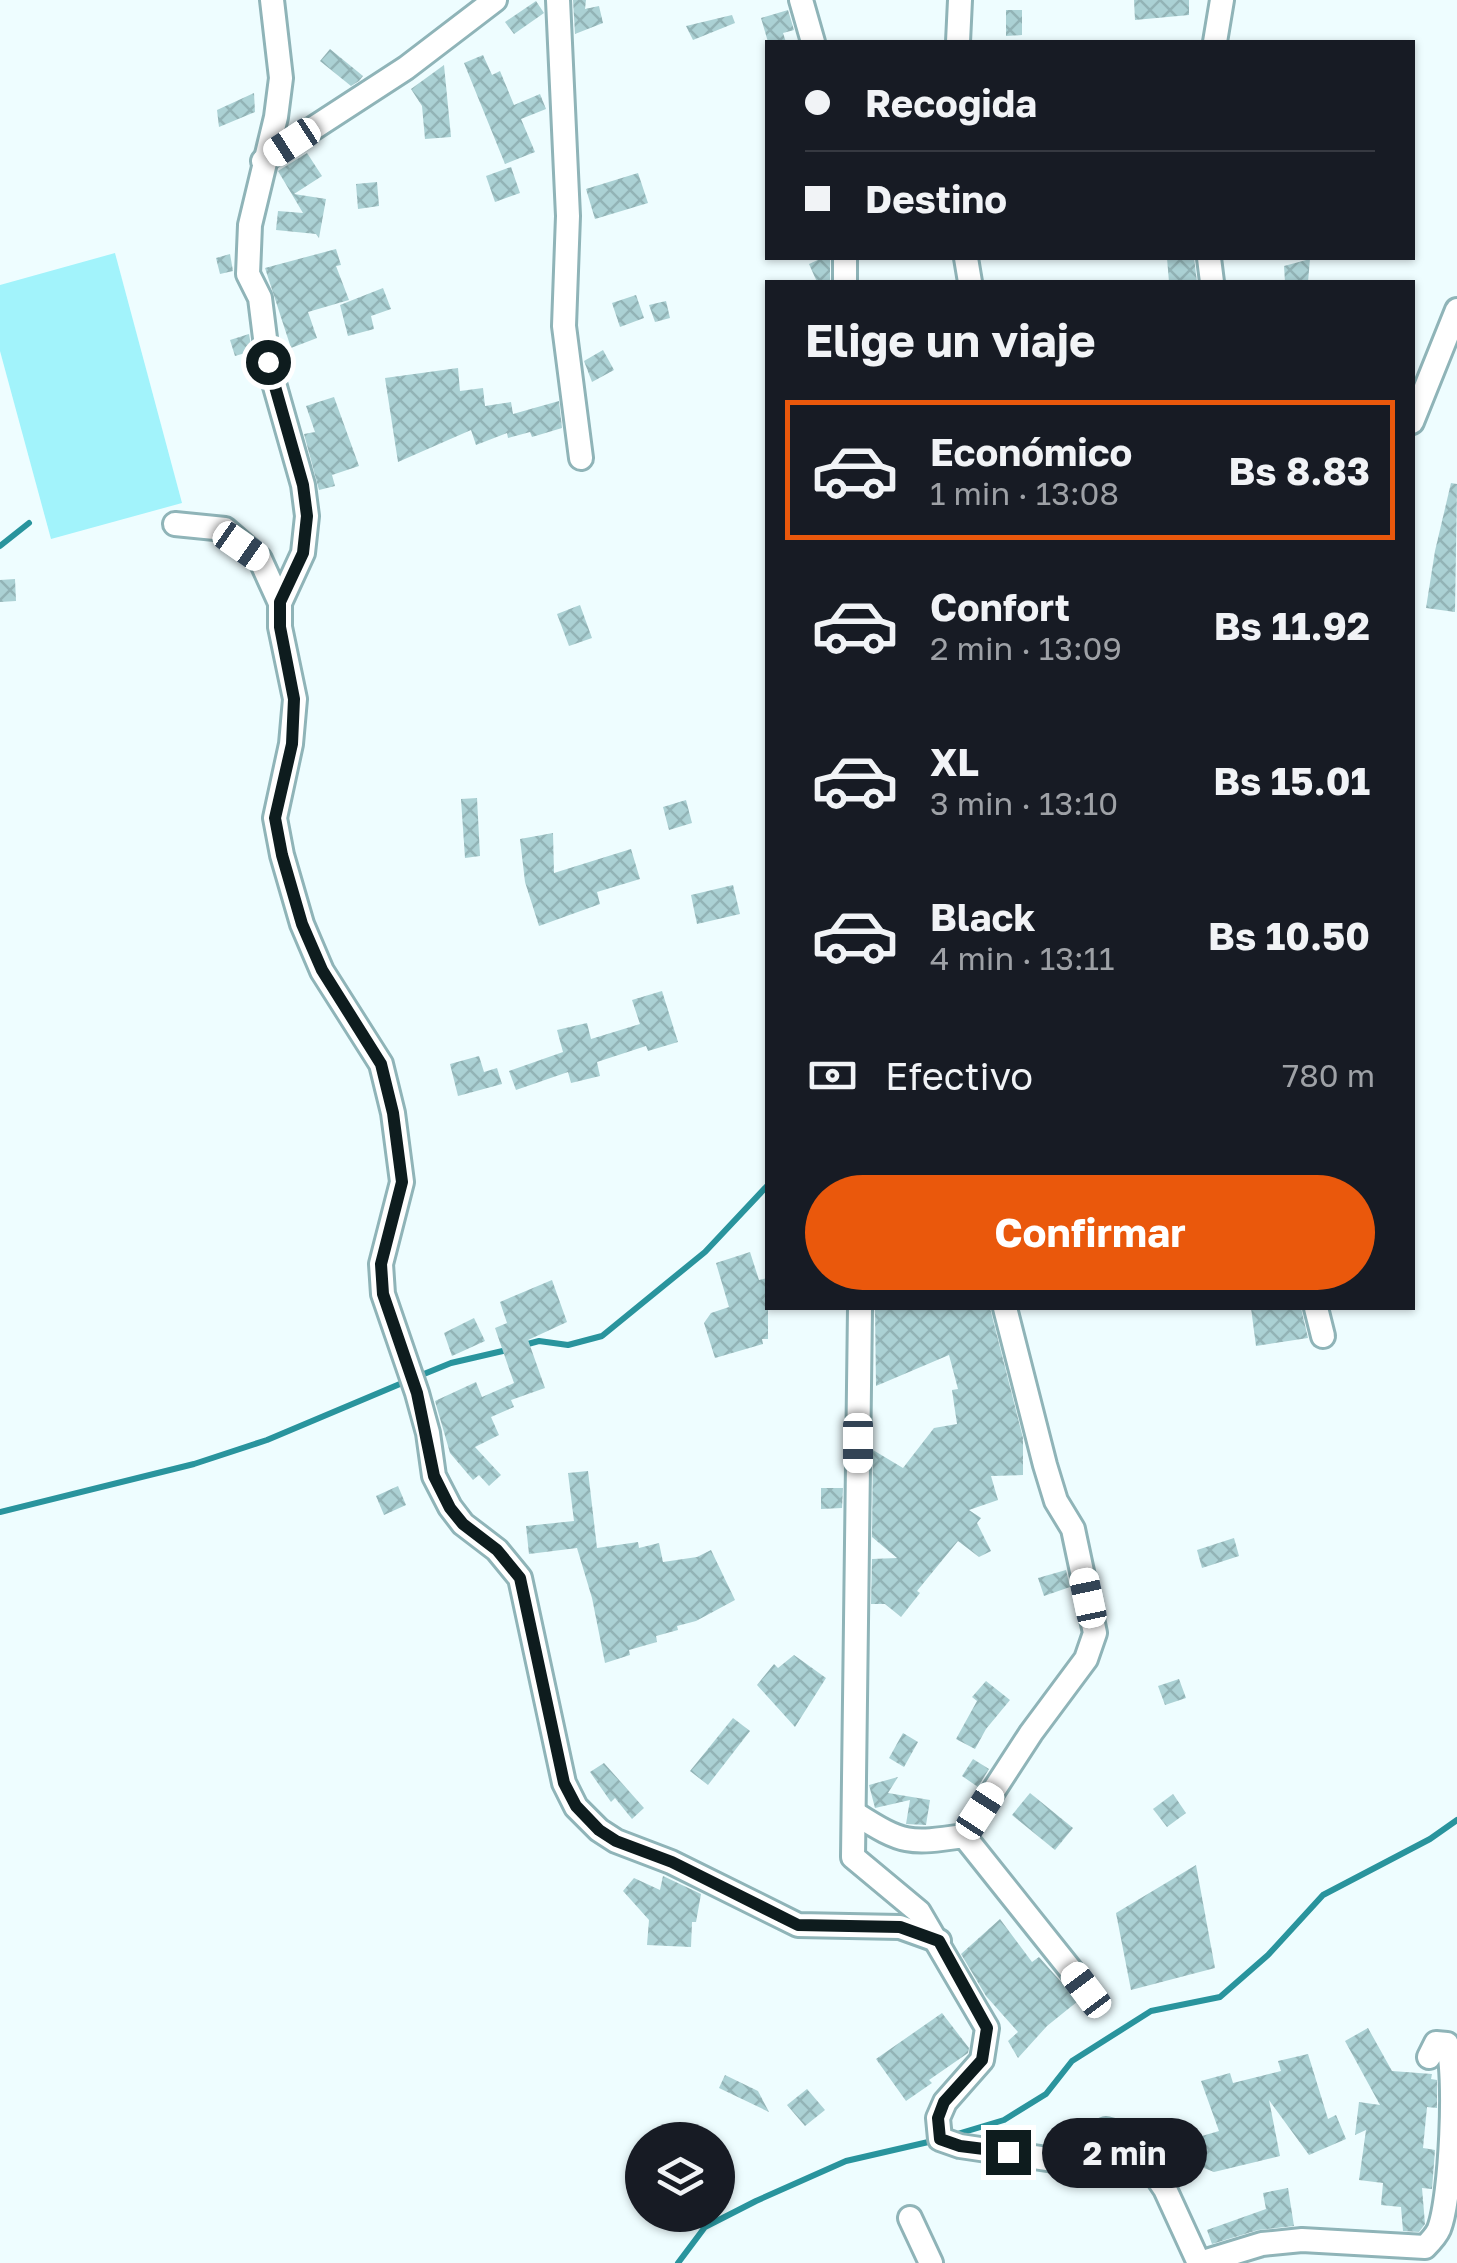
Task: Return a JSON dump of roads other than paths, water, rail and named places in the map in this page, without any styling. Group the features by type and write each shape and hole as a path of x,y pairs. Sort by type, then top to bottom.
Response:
{"street":[{"path":"272,0 282,78 250,225 248,274 260,298 268,362 303,485 307,516 303,553 280,602"},
{"path":"263,161 406,68 495,0"},
{"path":"558,0 568,216 564,326 581,458"},
{"path":"801,0 813,40"},
{"path":"958,40 960,0"},
{"path":"1214,40 1222,0"},
{"path":"1415,415 1457,310"},
{"path":"175,524 225,529 260,559 280,602 280,627 294,699 292,744 275,818 302,924 322,970 381,1064 393,1113 402,1182 381,1264 383,1294 417,1393 434,1476 463,1524 497,1550 520,1578 564,1783 576,1806 616,1841 672,1862 798,1925 900,1927 939,1941"},
{"path":"860,1310 853,1857 919,1912 987,2028 982,2060 944,2102 938,2118 940,2139 960,2146 1054,2160 1106,2130 1130,2136 1165,2189 1200,2263 1262,2244 1302,2240 1425,2247 1437,2234 1445,2209 1456,2078 1453,2054 1447,2044 1436,2043 1429,2057"},
{"path":"856,1814 895,1839 929,1841 964,1836 1086,1658 1095,1633 1074,1529 1056,1501 1006,1310"},
{"path":"1316,1310 1323,1336"},
{"path":"964,1836 1086,1990"},
{"path":"910,2218 931,2263"}],"waterway":[{"path":"0,546 29,523"},
{"path":"524,1345 539,1341 568,1345 602,1336 705,1252 765,1188"},
{"path":"419,1376 451,1363 507,1350"},
{"path":"0,1512 194,1464 267,1440 407,1381"},
{"path":"954,2135 1004,2120 1046,2094 1072,2061 1151,2011 1220,1997 1268,1955 1323,1895 1430,1839 1457,1820"},
{"path":"678,2263 705,2227 756,2201 846,2161 937,2140"}]}
